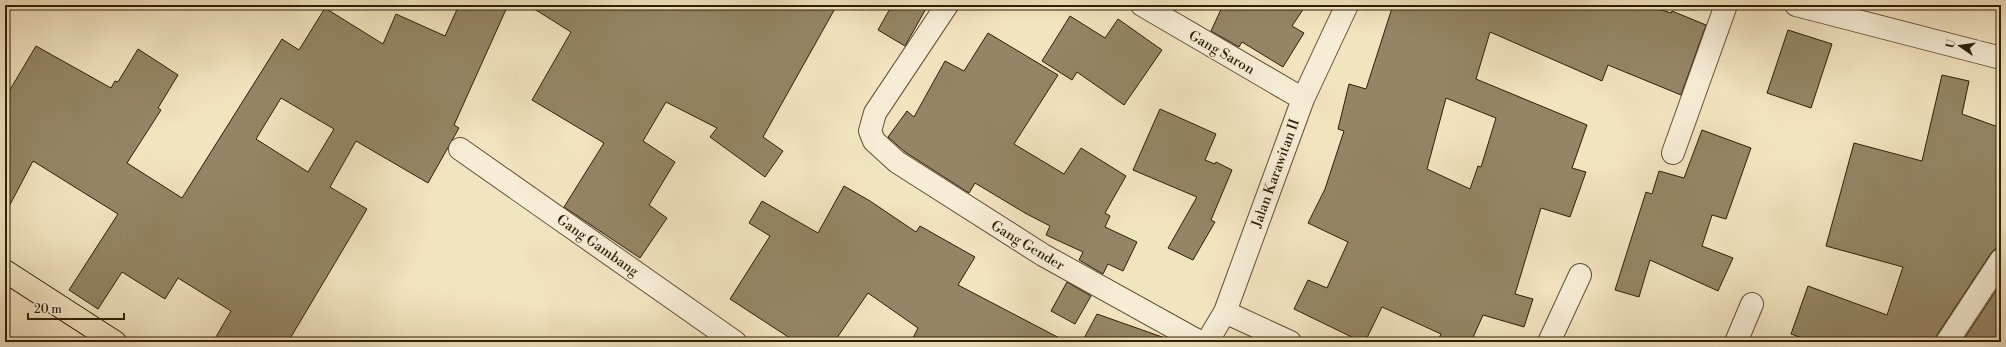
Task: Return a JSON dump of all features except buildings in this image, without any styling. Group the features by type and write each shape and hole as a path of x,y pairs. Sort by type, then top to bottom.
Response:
{"main road":[{"path":"5,271 115,342"}],"street":[{"name":"Gang Gender","path":"947,5 874,113 870,130 874,141 897,162 1043,255 1200,342"},
{"name":"Gang Saron","path":"1142,5 1303,99"},
{"name":"Jalan Karawitan II","path":"1207,342 1224,312 1303,99 1347,5"},
{"path":"1673,153 1726,5"},
{"path":"1796,5 2001,58"},
{"name":"Gang Gambang","path":"460,149 736,342"},
{"path":"1947,342 2001,260"},
{"path":"1549,342 1580,275"},
{"path":"1736,342 1752,304"},
{"path":"1224,312 1290,342"}]}
